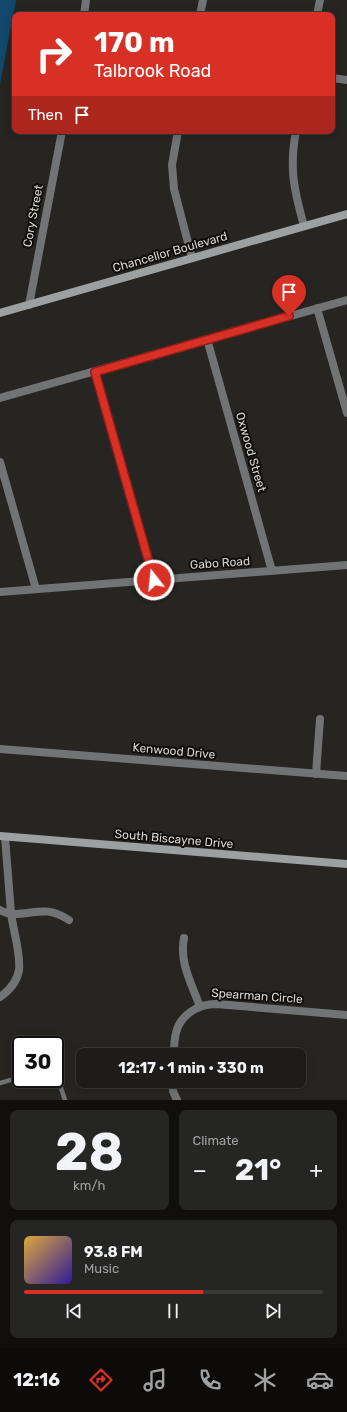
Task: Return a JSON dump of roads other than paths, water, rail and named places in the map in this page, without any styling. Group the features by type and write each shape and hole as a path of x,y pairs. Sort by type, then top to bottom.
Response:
{"street":[{"path":"84,12 86,0"},
{"path":"201,12 203,0"},
{"path":"318,12 320,0"},
{"path":"335,78 347,80"},
{"name":"Cory Street","path":"29,305 61,134"},
{"path":"177,134 172,165 174,189 192,258"},
{"path":"295,134 293,147 292,177 304,226"},
{"name":"Chancellor Boulevard","path":"0,313 347,214"},
{"path":"0,398 347,300"},
{"path":"317,308 347,413"},
{"name":"Oxwood Street","path":"207,340 272,571"},
{"path":"95,372 154,580"},
{"path":"0,462 36,589"},
{"name":"Gabo Road","path":"0,592 347,565"},
{"path":"316,774 320,719"},
{"name":"Kenwood Drive","path":"0,749 347,776"},
{"path":"0,997 14,984 19,970 19,960 11,914 3,836"},
{"name":"South Biscayne Drive","path":"3,836 347,864"},
{"path":"0,910 11,914 48,911 60,914 69,920"},
{"path":"184,938 182,950 184,962 200,1007"},
{"name":"Spearman Circle","path":"175,1048 176,1034 179,1026 189,1013 200,1007 216,1004 347,1015"},
{"path":"173,1088 177,1100"}],"lane":[{"path":"0,1083 12,1080"},
{"path":"61,1088 65,1100"}],"water":[{"path":"0,0 16,0 14,12 12,12 12,21 0,84"}]}
